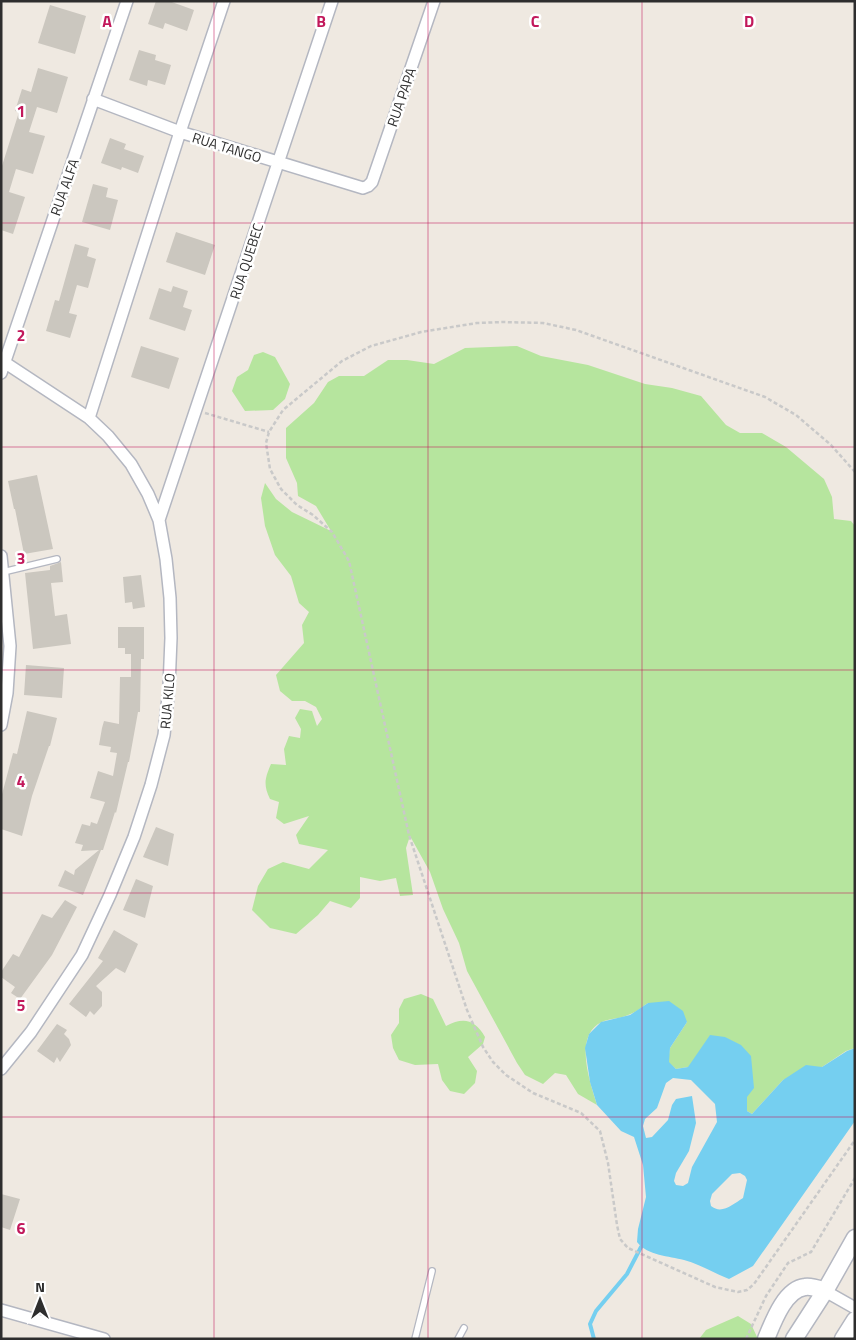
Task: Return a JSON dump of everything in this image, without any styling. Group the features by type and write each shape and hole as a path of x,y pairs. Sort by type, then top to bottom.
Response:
{"main road":[{"path":"794,1339 825,1291 855,1238"},
{"path":"766,1339 777,1312 795,1289 812,1287 825,1291"},
{"path":"844,1339 855,1320"}],"street":[{"name":"RUA ALFA","path":"3,367 127,1"},
{"path":"89,418 180,132 224,1"},
{"name":"RUA QUEBEC","path":"159,520 332,1"},
{"name":"RUA PAPA","path":"363,188 372,182 434,1"},
{"name":"RUA TANGO","path":"93,99 180,132 363,188"},
{"name":"RUA KILO","path":"1,1069 31,1032 82,955 130,845 151,785 164,735 169,687 171,638 167,569 159,520 148,494 131,464 108,436 89,418 3,367"},
{"path":"1,558 10,646 7,694 1,725"},
{"path":"825,1291 855,1308"},
{"path":"1,1310 104,1339"}],"lane":[{"path":"3,572 57,559"},
{"path":"415,1339 432,1271"},
{"path":"458,1339 464,1328"}],"path":[{"path":"855,472 831,445 796,415 765,396 576,330 542,323 477,323 421,332 371,346 342,361 283,410 268,432 266,443 270,469 281,489 332,532 349,560 409,835 467,1010 483,1047 493,1062 506,1075 533,1093 581,1113 600,1131 608,1163 620,1239 628,1248 715,1287 738,1292 747,1290 754,1284 855,1140"},
{"path":"196,410 268,432"},
{"path":"746,1339 766,1296 788,1264 810,1252 855,1178"}],"green space":[{"path":"517,346 541,356 588,365 645,384 672,388 701,396 726,425 740,433 762,433 786,447 824,479 832,497 834,519 851,521 855,526 855,1048 846,1051 822,1067 783,1080 752,1114 747,1111 747,1097 688,1067 676,1069 668,1062 670,1048 687,1022 648,1003 631,1014 602,1022 593,1028 588,1037 586,1060 597,1105 578,1094 566,1075 555,1073 543,1084 525,1075 467,971 459,943 443,909 430,872 410,836 406,848 413,895 400,896 396,878 380,881 360,877 360,898 351,908 330,901 318,915 296,934 270,928 252,910 258,886 268,869 283,862 309,869 328,850 299,844 296,835 309,816 284,824 276,818 279,802 270,799 266,785 266,778 271,764 286,765 284,749 289,736 300,738 301,729 295,718 300,709 312,711 317,726 322,719 316,707 305,701 292,701 280,691 276,675 304,643 302,625 309,612 299,603 291,576 275,555 265,526 261,498 265,483 276,499 292,512 331,531 316,506 298,496 297,483 286,458 286,428 314,403 328,382 339,376 364,376 388,360 407,360 434,364 465,348"},
{"path":"263,352 275,357 290,384 285,399 273,410 245,411 232,391 237,377 248,370 254,355"},
{"path":"421,994 433,999 446,1026 458,1021 468,1021 477,1026 485,1037 483,1044 468,1057 477,1071 475,1083 464,1094 450,1091 442,1080 438,1064 415,1065 399,1060 393,1048 391,1035 399,1023 399,1009 404,999"},
{"path":"738,1316 751,1324 758,1339 699,1339 706,1330"}],"water":[{"path":"669,1001 683,1011 687,1022 670,1048 669,1062 676,1069 688,1067 710,1035 725,1037 741,1045 751,1056 754,1088 747,1097 747,1111 752,1114 783,1080 806,1065 822,1067 855,1048 855,1121 753,1266 729,1279 690,1262 653,1253 637,1242 638,1229 646,1197 643,1165 634,1137 621,1131 597,1105 590,1082 585,1048 589,1034 601,1022 630,1015 648,1003","holes":["673,1078 691,1080 715,1104 717,1122 692,1167 688,1183 683,1186 676,1185 674,1181 676,1173 689,1151 696,1123 692,1096 676,1099 672,1105 668,1120 652,1137 646,1138 643,1126 645,1119 657,1108 666,1083","740,1173 747,1180 743,1198 723,1209 711,1206 712,1194 732,1174"]}],"building":[{"path":"156,1 169,1 194,10 187,31 165,23 163,29 148,24"},
{"path":"50,5 86,16 75,54 38,43"},
{"path":"139,50 156,55 155,60 171,65 165,85 148,80 147,86 129,80"},
{"path":"38,68 68,77 57,113 37,107 29,132 45,136 33,174 16,169 9,192 25,197 13,234 1,230 1,169 19,112 15,111 22,89 31,92"},
{"path":"110,138 126,144 124,149 144,156 138,173 122,167 121,170 101,163"},
{"path":"93,184 108,188 106,197 118,200 110,230 82,222"},
{"path":"176,232 215,245 205,275 166,262"},
{"path":"75,244 89,248 87,256 96,259 88,288 77,285 69,313 77,315 70,338 46,331 55,300 59,301"},
{"path":"173,286 188,291 183,307 192,310 185,331 149,319 159,288 171,292"},
{"path":"141,346 179,358 169,389 131,377"},
{"path":"37,475 53,549 24,554 8,481"},
{"path":"61,562 63,582 51,583 55,616 67,614 71,644 33,649 25,573 50,570 50,566"},
{"path":"141,575 145,607 133,609 132,602 125,603 123,577"},
{"path":"118,627 144,627 144,659 141,659 140,712 138,712 129,762 116,813 103,850 101,850 83,895 58,886 65,870 74,875 75,870 99,850 81,851 83,845 75,843 82,824 90,826 91,822 97,824 105,802 90,798 98,771 113,776 117,753 110,752 111,747 99,745 104,721 119,724 120,677 131,677 131,654 125,654 125,648 118,648"},
{"path":"26,665 64,668 62,698 24,695"},
{"path":"27,711 57,718 50,746 32,796 22,836 1,829 1,798 13,753 17,754"},
{"path":"156,827 174,834 168,866 143,857"},
{"path":"136,879 153,886 145,918 123,910"},
{"path":"65,900 77,907 52,955 20,999 11,993 15,987 1,977 1,972 13,954 19,957 42,914 52,918"},
{"path":"114,930 138,944 125,973 116,968 96,986 102,992 102,1006 94,1015 90,1011 86,1017 69,1004 103,961 98,958"},
{"path":"57,1024 67,1030 64,1034 69,1039 71,1045 60,1062 57,1057 54,1063 37,1051"},
{"path":"1,1194 20,1199 10,1230 1,1227"}],"waterway":[{"path":"594,1339 590,1324 596,1311 627,1274 641,1247"}]}
